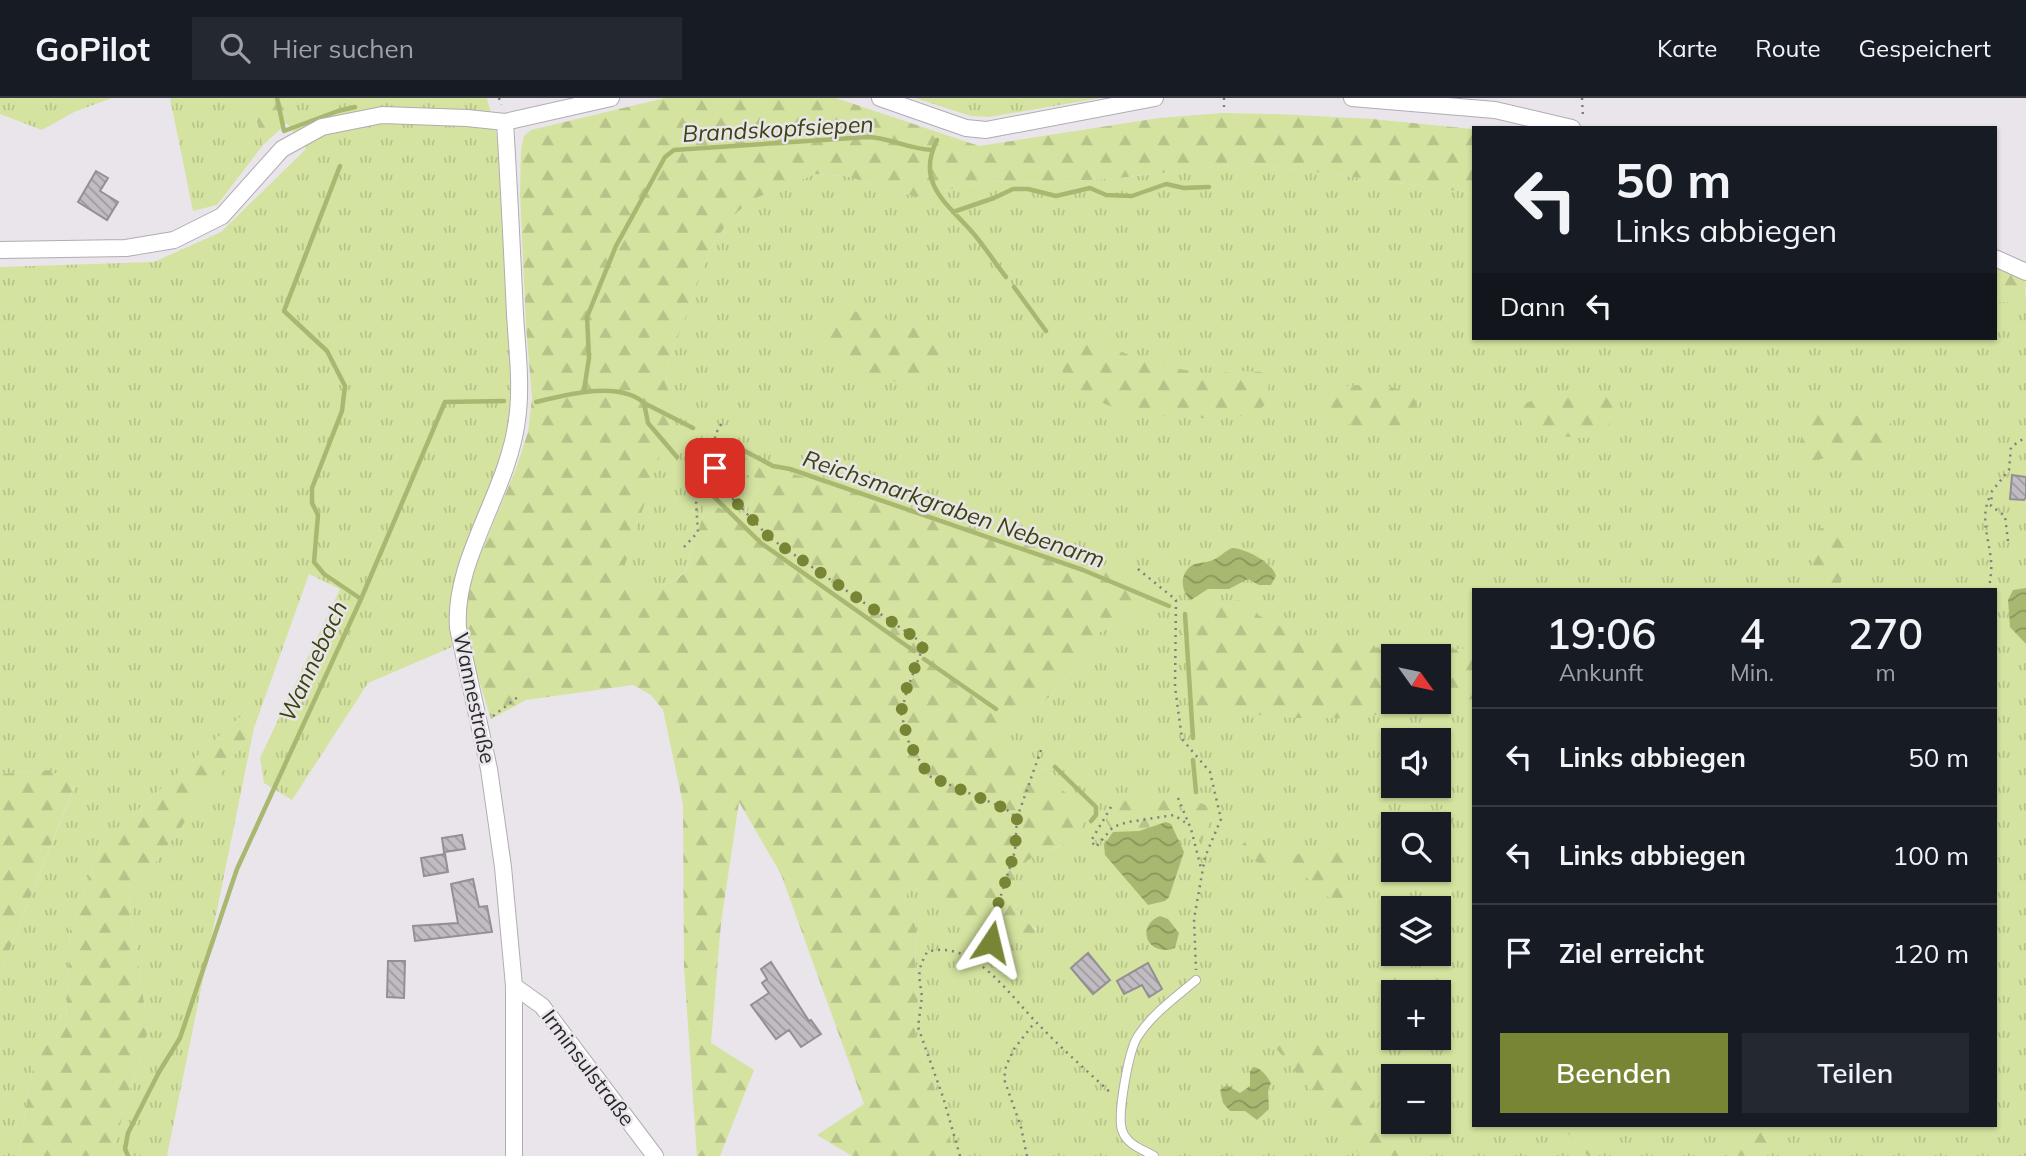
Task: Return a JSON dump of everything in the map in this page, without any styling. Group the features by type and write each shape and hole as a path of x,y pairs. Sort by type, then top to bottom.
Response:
{"street":[{"path":"0,250 126,248 174,240 222,216 282,149 322,127 382,116 467,118 505,122 611,98"},
{"path":"880,98 966,128 986,130 1155,98"},
{"path":"1352,98 1495,110 1578,124"},
{"name":"Wannestraße","path":"505,122 518,418 504,475 462,580 457,612 499,840 514,986 514,1156"},
{"path":"1997,259 2026,272"},
{"name":"Irminsulstraße","path":"514,986 542,1006 655,1156"}],"lane":[{"path":"1154,1156 1134,1146 1122,1131 1121,1102 1136,1038 1153,1017 1196,980"}],"path":[{"path":"1224,98 1224,107"},
{"path":"1578,124 1582,98"},
{"path":"684,547 698,532 696,503 715,468 715,435 723,421"},
{"path":"1989,588 1991,562 1984,525 1984,507 1992,491 2009,470 2011,447 2026,436"},
{"path":"715,468 731,497 770,538 924,644 901,713 909,743 929,776 1006,809 1017,818"},
{"path":"1992,491 1991,506 2005,516 2008,541"},
{"path":"1138,569 1176,600 1175,687 1182,739 1210,772 1221,819 1205,857 1194,919 1196,980"},
{"path":"480,727 519,696"},
{"path":"976,962 991,942 996,911 1015,851 1017,818 1041,750"},
{"path":"1178,798 1202,871"},
{"path":"1111,807 1091,841 1096,846 1107,832 1128,822 1174,815 1189,825"},
{"path":"960,1156 943,1097 918,1027 922,997 919,976 921,964 927,952 938,948 976,962 995,976 1035,1022 1121,1102"},
{"path":"1027,1156 1021,1127 1004,1079 1006,1066 1014,1049 1035,1022"}],"green space":[{"path":"0,98 112,98 74,112 42,130 0,114"},
{"path":"170,98 251,98 263,145 217,205 193,211"},
{"path":"251,98 285,98 287,123 263,145"},
{"path":"285,98 487,98 500,148 513,393 509,443 451,597 452,647 368,683 292,800 264,783 260,758 340,589 309,574 254,728 246,712 102,842 70,930 66,1025 35,1055 18,1156 0,1156 0,974 75,785 49,770 0,774 0,267 154,262 221,232 306,149 287,123"},
{"path":"665,98 836,98 979,146 1159,118 1223,113 1372,119 1472,129 1472,193 1248,163 1119,178 1047,183 989,181 916,197 846,176 815,174 751,200 730,219 711,247 667,367 666,385 676,405 622,574 644,588 670,583 685,573 707,503 745,518 761,480 725,465 730,448 784,471 1129,576 1143,589 1147,601 1138,613 1100,632 1079,664 1050,696 1024,717 993,730 989,740 1000,751 1025,763 1060,788 1081,811 1082,828 1076,840 1035,856 1019,869 1015,879 1014,898 1017,911 1036,930 1039,937 1031,942 1009,936 989,939 976,935 951,907 930,891 910,887 904,901 913,914 916,930 916,1037 942,1109 955,1156 852,1156 817,1135 864,1104 781,874 739,802 721,923 711,1043 754,1070 720,1156 697,1156 684,967 683,804 663,710 651,695 633,685 526,700 491,719 474,664 466,626 466,602 471,577 517,466 528,432 532,398 520,192 521,149 524,136 531,130"},
{"path":"915,98 1101,98 989,117 971,116"},
{"path":"1248,163 1472,193 1472,340 1997,340 1997,302 2012,302 2026,297 2026,1156 955,1156 942,1109 916,1037 916,930 913,914 904,901 910,887 930,891 951,907 976,935 989,939 1009,936 1031,942 1037,929 1019,914 1013,892 1014,877 1020,865 1029,858 1061,846 1023,762 994,749 989,741 993,730 1024,717 1050,696 1079,664 1100,632 1138,613 730,449 725,465 761,480 745,518 707,503 685,572 670,583 644,588 621,574 676,405 666,385 667,367 711,247 730,219 751,200 815,174 846,176 916,197 989,181 1047,183 1119,178"},
{"path":"1997,268 2026,277 2025,298 2012,302 1997,302"},
{"path":"845,309 923,328 935,336 940,350 927,390 873,376 821,350 821,334 826,320 832,311"},
{"path":"1078,343 1105,344 1133,357 1167,367 1210,374 1262,372 1269,383 1266,404 1254,414 1220,419 1129,414 1072,390 1062,378 1064,357"},
{"path":"1353,385 1391,387 1413,395 1418,409 1409,423 1374,428 1340,422 1320,411 1319,401 1330,389"},
{"path":"1604,392 1613,403 1611,421 1601,437 1572,437 1543,432 1524,427 1518,416 1526,403 1543,396"},
{"path":"1815,406 1841,414 1886,420 1891,423 1893,432 1875,462 1862,464 1826,458 1808,461 1801,454 1800,443 1806,415"},
{"path":"1821,528 1833,530 1841,534 1845,541 1840,588 1814,588 1811,549 1815,535"},
{"path":"1239,600 1255,605 1258,615 1296,633 1381,647 1381,714 1356,718 1294,718 1200,709 1194,705 1192,697 1188,622 1204,607"},
{"path":"1472,647 1472,699 1451,703 1451,649"},
{"path":"246,712 254,728 129,898 148,1031 111,1156 18,1156 35,1055 66,1025 70,930 102,842"},
{"path":"254,728 167,1156 111,1156 148,1031 129,898"},
{"path":"49,770 75,784 0,974 0,774"},
{"path":"1173,798 1177,820 1171,824 1166,822 1139,831 1113,832 1106,821 1107,802"},
{"path":"1182,798 1208,806 1211,814 1201,845 1185,813"},
{"path":"1446,808 1455,810 1456,815 1451,824 1451,812 1426,812"},
{"path":"1246,840 1289,855 1327,844 1343,845 1347,862 1348,899 1344,905 1337,903 1305,877 1258,863 1245,853 1242,845"},
{"path":"1322,1034 1381,1116 1381,1134 1394,1134 1410,1156 1360,1156 1321,1102 1275,1047"},
{"path":"1562,1127 1594,1127 1592,1143 1596,1156 1588,1156"},
{"path":"1733,1127 1769,1127 1767,1156 1728,1156"}],"water":[{"path":"1232,548 1251,553 1270,566 1276,576 1271,585 1259,585 1248,579 1229,589 1208,589 1191,600 1185,593 1183,583 1187,570 1193,565 1213,560"},
{"path":"2026,588 2026,644 2010,627 2008,600 2013,590"},
{"path":"1166,822 1171,824 1184,852 1169,897 1165,901 1148,905 1105,855 1104,845 1113,832 1139,831"},
{"path":"1160,916 1168,919 1179,933 1175,948 1157,949 1148,940 1148,927"},
{"path":"1254,1067 1264,1073 1271,1083 1268,1089 1269,1109 1257,1120 1245,1111 1230,1111 1223,1103 1220,1090 1227,1085 1240,1093 1250,1086 1250,1071"}],"building":[{"path":"96,171 108,178 100,191 118,202 107,220 78,202"},
{"path":"2012,475 2026,477 2024,500 2010,499"},
{"path":"462,835 465,849 444,852 442,838"},
{"path":"445,854 448,872 424,876 421,858"},
{"path":"473,879 479,907 487,906 492,932 415,941 413,926 458,923 451,884"},
{"path":"1088,953 1110,980 1093,994 1071,968"},
{"path":"388,961 405,961 404,998 387,997"},
{"path":"771,962 809,1021 811,1020 821,1034 801,1047 789,1030 776,1039 751,1005 769,993 762,983 767,979 761,969"},
{"path":"1148,963 1162,989 1149,997 1142,985 1124,994 1117,981"}],"waterway":[{"name":"Wannebach","path":"277,98 284,131 355,107"},
{"path":"868,137 872,126"},
{"name":"Brandskopfsiepen","path":"584,390 589,358 587,317 616,246 665,157 674,150 868,137 932,150"},
{"path":"937,140 931,155 930,169 937,192 1006,277"},
{"name":"Wannebach","path":"128,1156 125,1149 128,1133 180,1038 237,869 361,599 324,574 314,562 318,515 312,503 312,488 342,411 345,386 327,351 284,311 340,166"},
{"path":"953,212 1013,189 1028,189 1056,196 1090,188 1106,195 1132,196 1166,184 1184,188 1209,187"},
{"path":"1014,287 1046,331"},
{"path":"536,402 592,391 621,392 633,396 644,403 648,423 677,457"},
{"name":"Brandskopfsiepen","path":"361,599 445,402 504,401"},
{"name":"Reichsmarkgraben Nebenarm","path":"644,403 693,428"},
{"name":"Reichsmarkgraben Nebenarm","path":"730,443 773,466 790,469 1083,570 1169,606"},
{"path":"709,492 761,543 914,651"},
{"name":"Reichsmarkgraben Nebenarm","path":"1185,614 1193,738"},
{"path":"924,659 996,709"},
{"name":"Reichsmarkgraben Nebenarm","path":"1193,760 1196,792"},
{"path":"1055,767 1096,807 1096,815 1091,821"}],"route":[{"path":"715,468 731,497 770,538 924,644 906,690 901,713 909,743 929,776 954,789 1006,809 1017,818 1015,851 996,911 991,942"}]}
